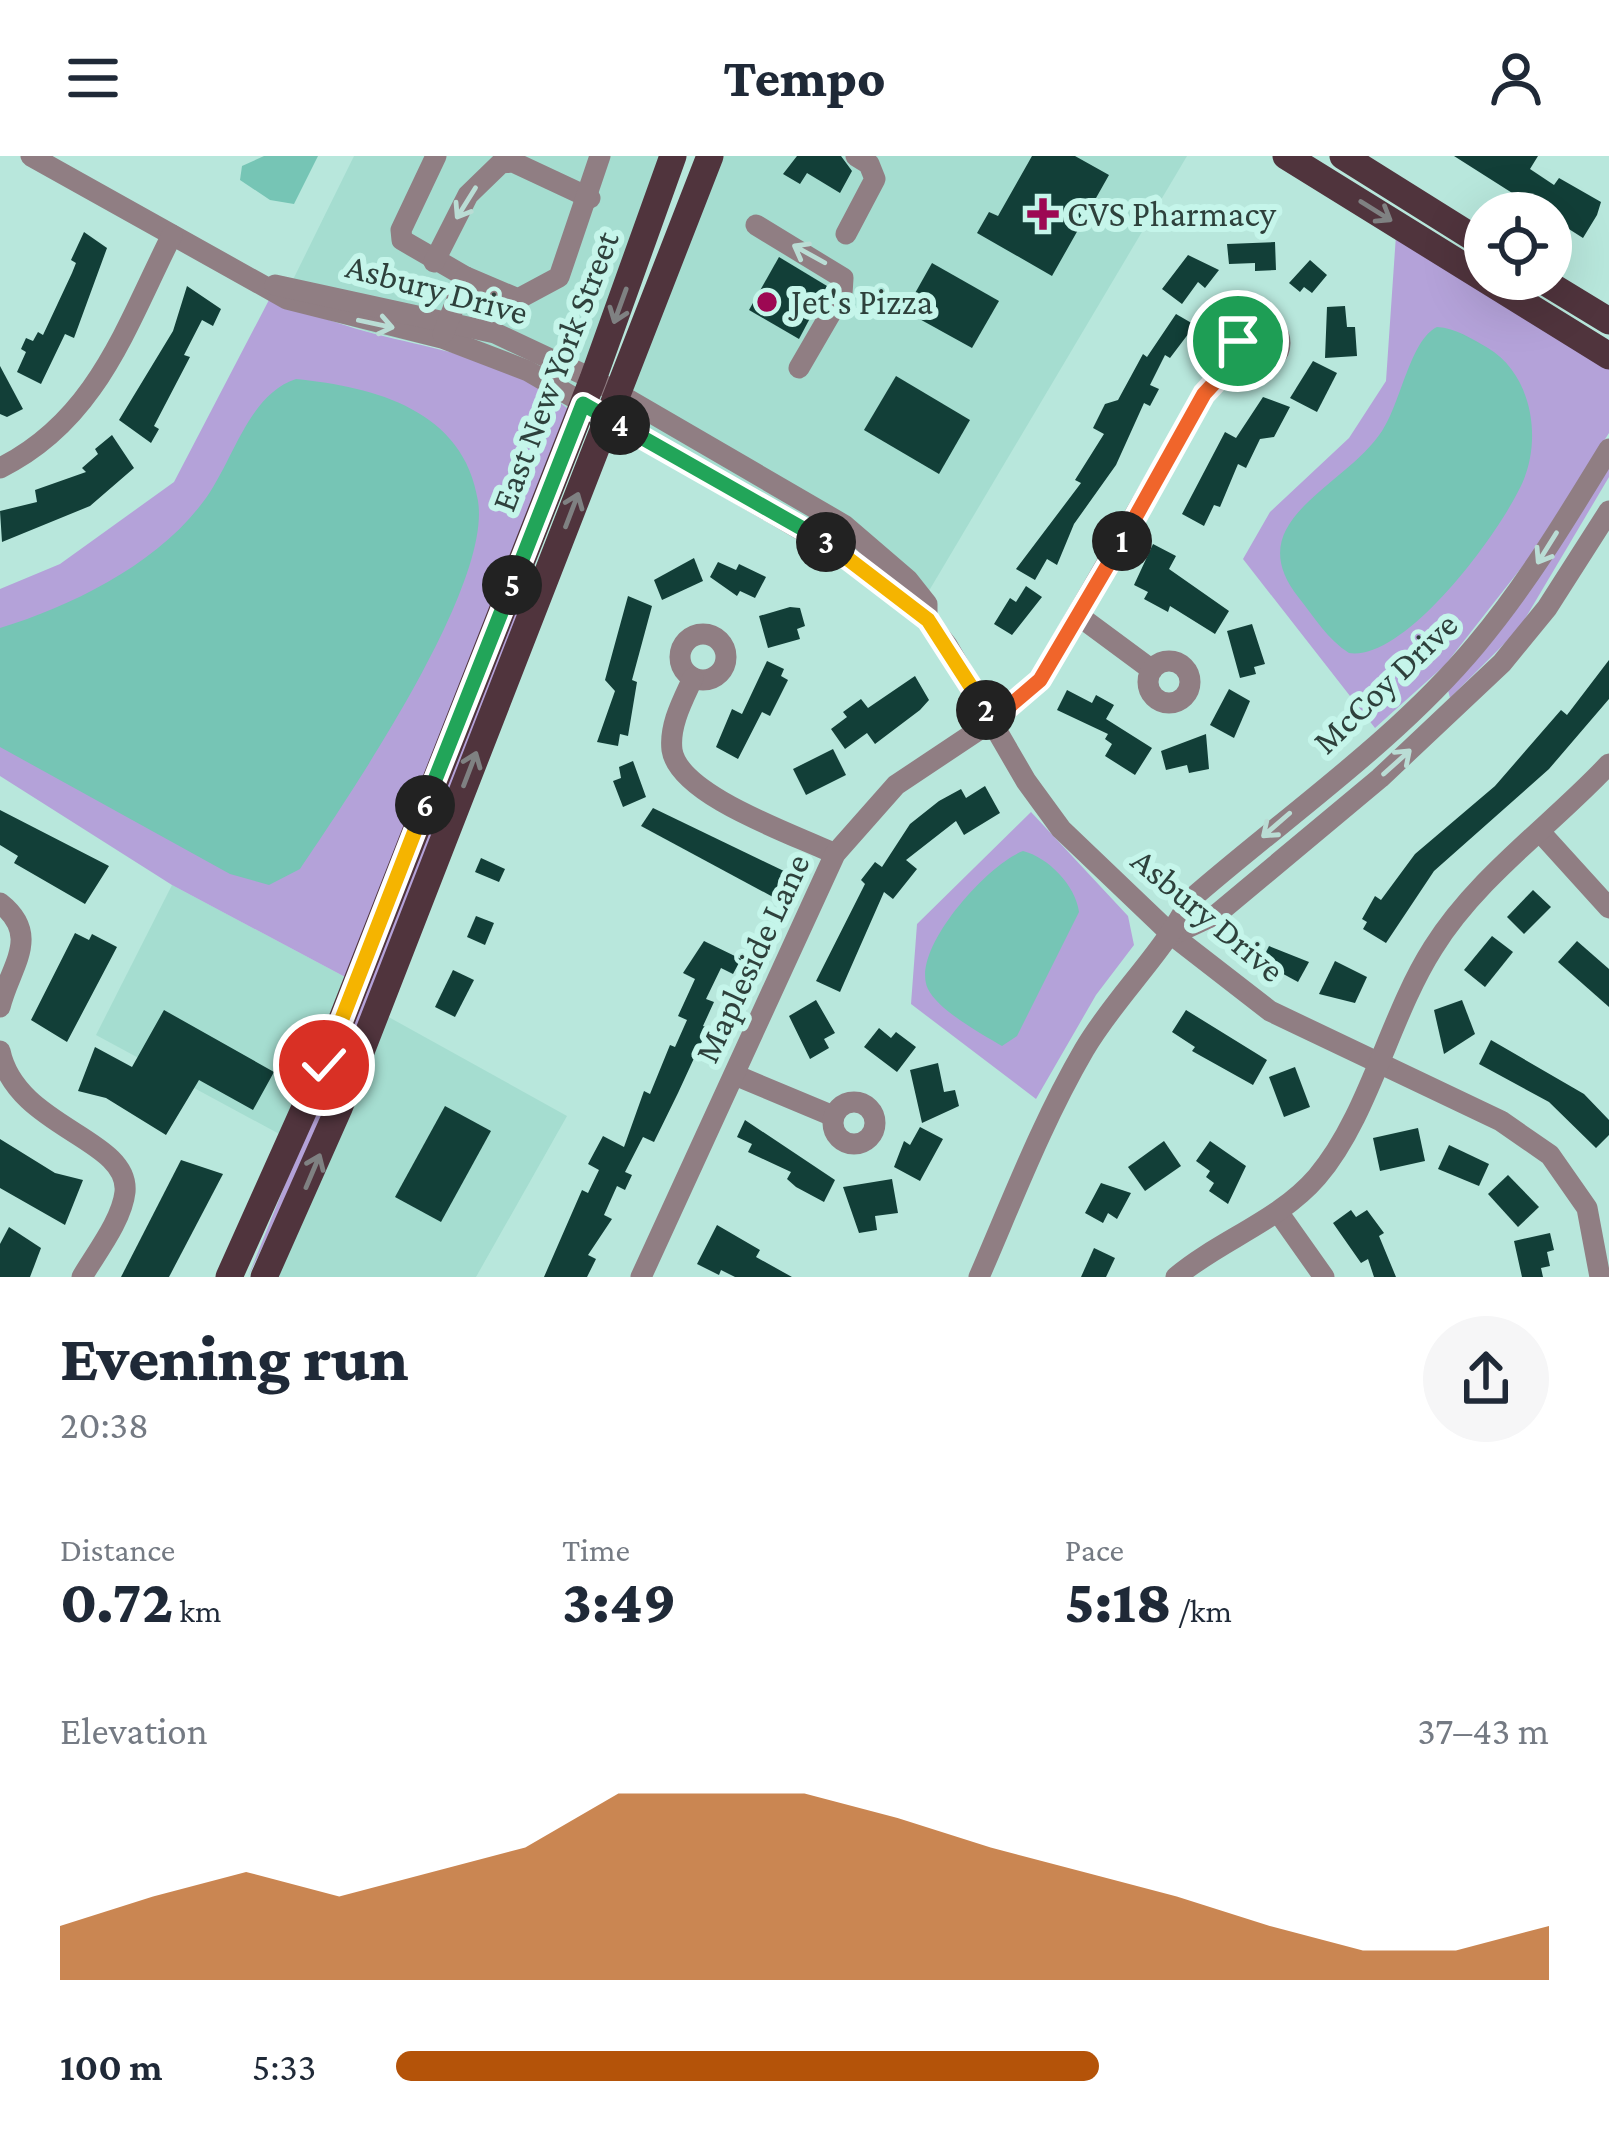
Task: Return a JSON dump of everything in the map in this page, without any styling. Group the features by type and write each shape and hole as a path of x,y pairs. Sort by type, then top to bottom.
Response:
{"main road":[{"name":"East New York Street","path":"263,1277 339,1108 600,399 673,156"},
{"name":"East New York Street","path":"229,1277 303,1118 600,399 710,156"},
{"path":"1286,156 1609,356"},
{"path":"1343,156 1464,232"},
{"path":"1572,298 1609,321"}],"street":[{"name":"Asbury Drive","path":"31,156 317,310 444,329 528,371 600,399 844,525 908,580 927,604 928,620 1049,816 1172,935 1270,1011 1536,1142 1575,1187 1603,1237 1600,1277"},
{"path":"436,156 401,230 410,249 511,298 554,282 590,198 600,156"},
{"path":"847,234 875,179 869,164 856,156"},
{"path":"434,262 468,195 501,163 513,162 590,198"},
{"path":"756,225 843,278 842,294 799,368"},
{"path":"0,468 54,436 85,402 172,235"},
{"path":"444,329 466,277"},
{"name":"Mapleside Lane","path":"641,1277 836,854 896,785 992,721 1040,680 1204,394 1241,354"},
{"name":"McCoy Drive","path":"979,1277 1070,1075 1112,1008 1172,935 1190,900 1419,706 1474,647 1529,577 1609,448"},
{"name":"McCoy Drive","path":"1172,935 1216,914 1454,712 1547,608 1609,511"},
{"path":"1079,616 1153,670"},
{"path":"693,678 672,737 681,772 706,793 836,854"},
{"path":"1176,1277 1278,1212 1327,1165 1442,934 1477,891 1609,764"},
{"path":"1541,833 1609,908"},
{"path":"0,903 21,924 24,937 0,1007"},
{"path":"0,1051 22,1098 103,1150 117,1161 124,1177 122,1203 82,1277"},
{"path":"735,1075 833,1116"},
{"path":"1278,1212 1324,1277"},
{"path":"652,1252 657,1277"}],"shaded area":[{"path":"264,156 318,156 294,204 270,200 240,180 242,166"},
{"path":"354,156 661,156 568,409 540,384 466,354 369,332 281,304"},
{"path":"723,156 1187,156 917,611 621,416"},
{"path":"1396,235 1464,277 1464,300 1502,300 1609,366 1609,433 1529,558 1445,665 1375,728 1243,559 1270,512 1349,438 1386,381"},
{"path":"270,298 355,328 498,368 568,409 347,978 172,885 0,776 0,589 60,564 174,482"},
{"path":"1437,327 1488,348 1514,373 1532,424 1529,461 1513,501 1450,588 1398,637 1372,650 1349,653 1299,598 1283,571 1280,547 1303,507 1382,431 1413,358"},
{"path":"296,379 385,397 435,425 455,445 469,470 478,501 476,539 441,636 382,743 300,869 269,885 230,874 0,747 0,628 84,595 162,545 203,502 265,399"},
{"path":"1609,465 1609,477 1519,629 1450,698 1448,690"},
{"path":"530,573 505,655 331,1104 248,1277"},
{"path":"1031,812 1128,916 1134,945 1096,995 1036,1099 911,1004 917,924"},
{"path":"1023,851 1059,874 1079,912 1017,1036 1002,1046 941,1006 928,989 925,972 941,931 956,910 991,872"},
{"path":"172,885 347,978 283,1136 96,1035"},
{"path":"385,1015 567,1116 476,1277 271,1277"}],"building":[{"path":"797,156 841,156 852,171 840,193 807,173 800,184 783,174"},
{"name":"CVS Pharmacy","path":"1032,156 1075,156 1109,175 1052,276 977,233 989,212 998,216"},
{"path":"1454,156 1538,156 1530,169 1554,185 1559,178 1601,202 1583,238 1572,231 1572,192 1511,192"},
{"path":"84,232 107,248 74,338 65,334 41,384 17,372 26,352 21,349 26,338 33,341 38,332 43,335 76,263 71,260"},
{"path":"1275,242 1276,270 1255,271 1255,263 1229,264 1227,244"},
{"path":"1188,255 1219,270 1205,288 1198,282 1182,304 1162,289"},
{"path":"779,257 827,286 799,339 749,310"},
{"path":"1310,260 1327,275 1312,293 1304,287 1300,292 1289,283"},
{"path":"932,263 999,301 972,348 905,311"},
{"path":"187,286 221,309 213,326 202,320 184,355 190,357 154,426 159,429 151,443 119,420 173,331"},
{"path":"1345,306 1347,327 1355,327 1357,356 1325,358 1327,307"},
{"path":"1176,314 1195,325 1170,358 1165,355 1150,385 1159,389 1150,406 1144,403 1116,465 1074,524 1057,565 1047,559 1035,580 1016,569 1081,483 1075,480 1104,434 1093,428 1105,404 1118,400 1143,354 1147,357"},
{"path":"1313,361 1337,373 1317,412 1290,398"},
{"path":"0,366 23,409 7,417 0,414"},
{"path":"896,376 970,420 939,474 864,430"},
{"path":"1263,397 1290,407 1274,437 1260,439 1246,468 1238,464 1220,507 1214,505 1204,526 1182,514 1225,432 1236,438"},
{"path":"112,435 134,468 90,506 2,542 0,511 37,502 35,490 86,472 82,468 98,454 95,449"},
{"path":"1153,544 1176,556 1169,569 1229,611 1215,634 1170,606 1168,612 1144,599 1148,592 1134,585"},
{"path":"694,558 703,581 662,600 654,580"},
{"path":"718,562 736,570 739,564 766,577 755,598 740,591 737,596 710,577"},
{"path":"1026,586 1042,597 1012,635 994,624 1010,598 1016,602"},
{"path":"628,596 652,606 632,680 637,682 628,736 620,734 618,746 597,742 615,691 605,680"},
{"path":"800,608 805,626 797,629 800,639 768,648 759,616"},
{"path":"1252,624 1265,664 1254,667 1256,674 1240,678 1227,631"},
{"path":"1609,660 1609,699 1549,769 1434,871 1386,943 1363,929 1367,922 1362,919 1375,896 1381,900 1415,854 1495,786 1561,710 1567,715"},
{"path":"767,661 784,669 781,676 788,680 770,716 762,712 738,759 716,747 732,709 742,714"},
{"path":"915,676 929,700 920,710 875,744 867,733 845,749 831,729 847,717 843,712 861,699 868,708"},
{"path":"1229,689 1250,701 1234,738 1210,725"},
{"path":"1067,690 1092,703 1096,695 1114,705 1106,719 1152,748 1135,775 1105,756 1112,744 1105,739 1108,734 1057,710"},
{"path":"1206,734 1209,769 1189,773 1187,765 1166,770 1161,751"},
{"path":"833,749 846,775 806,795 793,769"},
{"path":"633,761 646,797 623,807 613,781 621,778 619,767"},
{"path":"985,786 1000,813 964,835 956,821 906,860 917,869 893,899 884,892 840,992 816,981 865,884 861,880 875,862 882,867 910,824 939,801 961,789 966,798"},
{"path":"653,808 786,872 773,897 641,826"},
{"path":"0,810 109,866 85,904 14,863 18,856 0,845"},
{"path":"481,858 505,869 499,882 475,872"},
{"path":"1533,890 1551,907 1524,934 1507,917"},
{"path":"476,916 494,923 485,945 467,937"},
{"path":"75,933 89,940 92,934 117,947 67,1042 31,1020"},
{"path":"1492,936 1513,952 1485,987 1464,970"},
{"path":"704,941 741,959 733,974 721,968 706,999 714,1002 703,1026 708,1028 678,1093 654,1142 643,1137 625,1172 632,1175 625,1190 617,1186 604,1215 612,1219 588,1255 596,1259 587,1277 544,1277 582,1190 588,1193 599,1170 588,1164 603,1136 624,1147 644,1091 650,1094 670,1045 675,1047 687,1020 678,1016 695,979 683,973"},
{"path":"1577,941 1609,969 1609,1007 1558,962"},
{"path":"1269,946 1309,962 1298,982 1261,962"},
{"path":"1335,961 1367,977 1355,1003 1319,994"},
{"path":"453,970 474,980 455,1017 435,1007"},
{"path":"816,1000 835,1033 824,1039 829,1048 810,1059 789,1016"},
{"path":"1462,1000 1475,1034 1444,1054 1434,1010"},
{"path":"164,1010 274,1072 253,1110 199,1080 166,1135 106,1098 78,1091 95,1047 132,1067"},
{"path":"1186,1010 1267,1060 1253,1085 1192,1051 1195,1047 1172,1032"},
{"path":"879,1028 891,1038 896,1032 916,1047 897,1072 864,1047"},
{"path":"1491,1040 1584,1094 1609,1120 1609,1135 1596,1148 1549,1102 1479,1064"},
{"path":"938,1063 944,1092 955,1090 959,1106 922,1123 910,1070"},
{"path":"1295,1067 1310,1107 1284,1117 1269,1077"},
{"path":"445,1106 491,1131 441,1222 395,1197"},
{"path":"745,1120 835,1180 824,1202 787,1179 791,1172 748,1152 752,1144 737,1137"},
{"path":"920,1127 943,1139 920,1181 894,1167 904,1141 910,1145"},
{"path":"1418,1128 1425,1161 1380,1171 1373,1138"},
{"path":"0,1139 55,1173 83,1180 65,1225 0,1188"},
{"path":"1164,1141 1181,1166 1145,1191 1128,1167"},
{"path":"1210,1141 1246,1166 1228,1204 1209,1191 1214,1183 1206,1177 1210,1171 1196,1161"},
{"path":"1449,1145 1489,1164 1479,1186 1438,1169"},
{"path":"181,1160 223,1174 169,1277 121,1277"},
{"path":"1508,1175 1539,1207 1518,1227 1488,1194"},
{"path":"892,1179 898,1213 875,1216 877,1230 859,1233 843,1187"},
{"path":"1101,1183 1131,1193 1117,1219 1108,1213 1103,1223 1085,1213"},
{"path":"1351,1210 1356,1217 1367,1210 1384,1233 1379,1236 1396,1277 1374,1277 1368,1259 1361,1263 1333,1223"},
{"path":"717,1225 760,1250 756,1257 792,1277 735,1277 721,1270 719,1275 697,1264"},
{"path":"9,1227 41,1248 30,1277 0,1277 0,1244"},
{"path":"1550,1233 1554,1250 1547,1252 1550,1266 1541,1268 1543,1277 1522,1277 1514,1241"},
{"path":"1094,1248 1115,1258 1106,1277 1081,1277"}],"place":[{"name":"CVS Pharmacy","path":"1043,214"},
{"name":"Jet's Pizza","path":"767,302"}],"route":[{"path":"324,1065 583,404 812,532 862,566 917,617 928,620 992,721 1040,680 1059,651 1204,394 1241,354 1238,341"}]}
